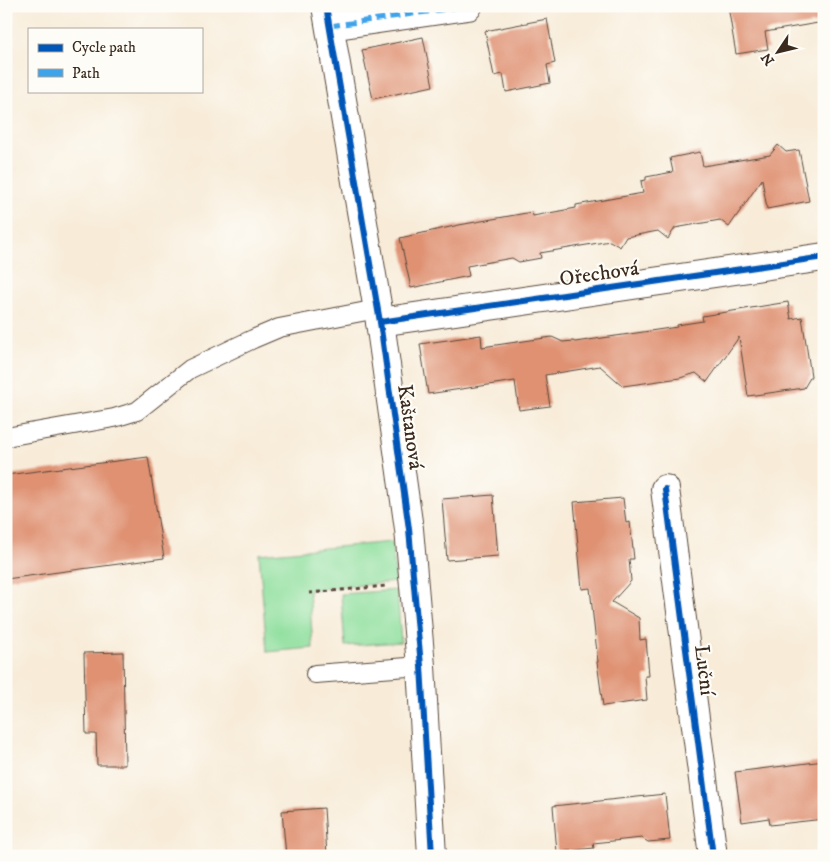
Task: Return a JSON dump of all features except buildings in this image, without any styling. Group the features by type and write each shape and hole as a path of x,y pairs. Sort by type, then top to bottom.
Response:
{"street":[{"path":"328,16 468,6"},
{"name":"Kaštanová","path":"328,16 378,315 409,529 421,666 432,856"},
{"name":"Ořechová","path":"378,315 824,257"},
{"name":"Luční","path":"665,489 713,856"}],"lane":[{"path":"6,437 114,418 137,411 190,369 279,328 378,315"},
{"path":"315,674 421,666"}],"path":[{"path":"309,593 414,584"}],"green space":[{"path":"392,542 396,582 309,590 313,648 267,652 259,554"},
{"path":"397,590 401,642 345,646 341,594"}],"marked path":[{"path":"330,26 468,6"}],"cycle path":[{"path":"326,6 380,322 409,529 421,666 432,856"},
{"path":"380,322 824,257"},
{"path":"665,489 713,856"}]}
